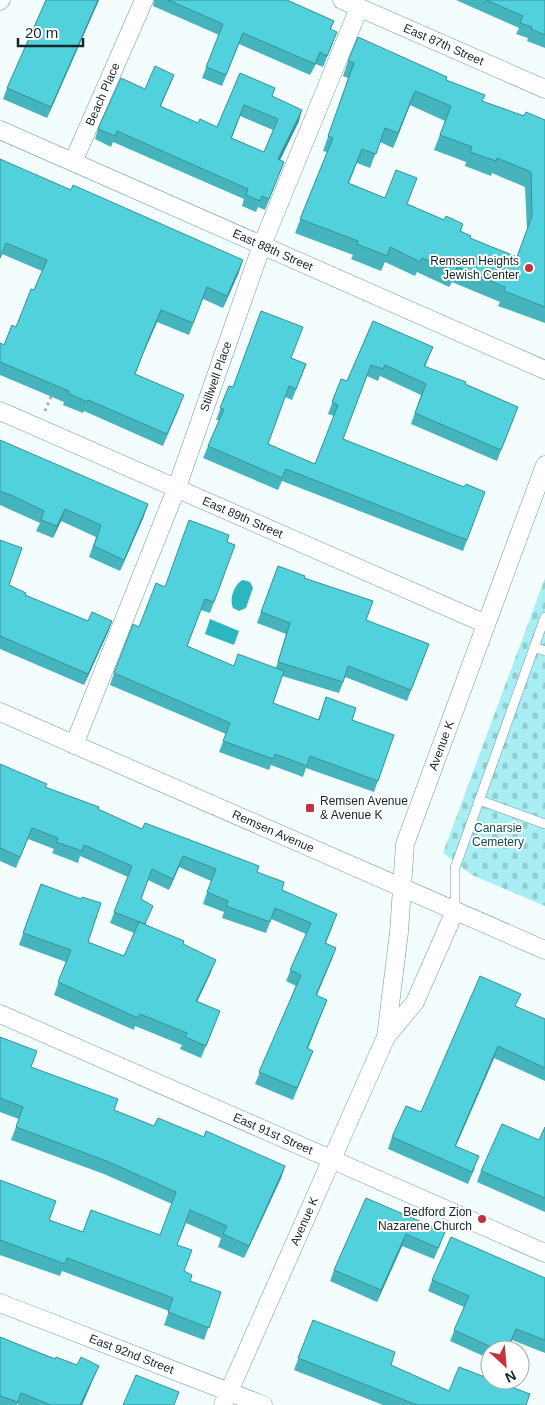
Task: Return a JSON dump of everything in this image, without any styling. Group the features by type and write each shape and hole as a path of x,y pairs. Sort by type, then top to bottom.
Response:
{"street":[{"name":"Beach Place","path":"73,162 144,0"},
{"name":"East 87th Street","path":"342,0 545,89"},
{"name":"Stillwell Place","path":"74,744 177,487 262,245 359,8"},
{"name":"East 88th Street","path":"0,130 545,370"},
{"name":"East 89th Street","path":"0,411 486,624"},
{"name":"Avenue K","path":"386,1037 406,844 545,465"},
{"name":"Remsen Avenue","path":"0,712 545,950"},
{"name":"Avenue K","path":"226,1398 386,1037 415,1002 455,911"},
{"name":"East 91st Street","path":"0,1014 545,1254"},
{"name":"East 92nd Street","path":"0,1303 226,1398 263,1405"}],"lane":[{"path":"455,911 455,868 545,617"},
{"path":"534,647 545,652"},
{"path":"479,800 545,824"}],"path":[{"path":"38,427 54,388"}],"green space":[{"name":"Canarsie Cemetery","path":"545,578 545,906 472,875 443,853"}],"shaded area":[{"path":"243,580 250,582 253,588 246,608 239,611 233,608 232,596 237,585"},
{"path":"210,619 239,631 234,645 205,634"}],"building":[{"path":"46,0 98,0 51,107 7,88"},
{"path":"168,0 287,0 334,21 330,29 337,32 327,56 320,52 315,64 243,33 226,75 206,67 223,24"},
{"path":"486,0 545,0 545,35 531,29 532,27 520,23 523,16"},
{"path":"358,37 447,77 446,80 485,95 482,101 524,116 526,112 545,120 545,307 504,291 505,287 457,267 455,272 422,258 420,262 390,247 387,256 357,244 358,241 300,219 333,138 328,136 354,63 348,61","holes":["415,91 451,106 440,135 472,147 470,152 496,161 497,158 531,172 532,216 517,257 470,238 471,236 460,231 463,224 446,216 444,220 407,204 417,178 396,170 385,198 348,183 362,149 376,154 385,128 398,133"]},
{"path":"155,66 174,75 160,106 198,123 200,119 217,127 240,73 275,88 272,96 302,110 278,159 284,162 269,199 262,196 260,201 246,195 248,189 117,131 115,136 98,129 121,78 145,89","holes":["244,105 278,119 264,152 231,138"]},
{"path":"0,159 71,190 73,185 243,260 227,296 207,287 193,323 161,310 135,374 184,395 167,434 88,400 87,402 68,393 69,391 0,362 0,343 4,345 12,325 16,327 31,289 34,290 47,260 6,243 0,258"},
{"path":"261,311 303,327 291,358 306,364 296,389 289,386 268,444 315,464 338,405 332,402 341,379 347,381 373,321 433,347 424,366 466,382 465,384 518,407 501,450 415,413 426,384 385,365 383,369 371,365 343,439 464,487 466,484 485,492 467,540 286,469 282,478 208,446 224,409 220,408 229,386 233,387"},
{"path":"0,440 148,504 124,560 94,546 101,525 65,509 57,526 41,520 44,511 0,491"},
{"path":"189,520 229,535 227,542 235,545 214,602 205,599 187,646 234,666 238,654 284,671 273,703 319,720 326,697 356,708 352,720 394,735 378,781 310,756 307,766 275,754 273,759 223,741 230,723 114,673 133,624 139,627 156,583 165,587"},
{"path":"0,540 22,548 9,585 26,593 25,595 88,621 92,612 112,621 88,674 0,636"},
{"path":"278,566 305,576 304,578 373,601 366,620 429,644 411,690 348,666 343,682 278,662 290,623 261,612"},
{"path":"0,764 47,784 45,787 99,807 98,809 142,829 145,823 259,866 257,872 284,882 282,890 337,914 325,943 336,948 316,995 327,1000 307,1048 313,1051 297,1088 259,1072 301,975 290,970 311,923 275,908 270,922 226,906 228,901 207,892 216,869 183,856 173,879 152,869 141,899 153,906 145,924 114,912 132,866 84,845 82,851 56,842 58,838 32,828 20,857 0,848"},
{"path":"41,884 81,899 82,897 101,903 88,942 124,956 139,922 184,941 183,944 216,960 196,1001 220,1011 206,1046 185,1037 187,1033 140,1014 138,1018 58,982 71,950 23,933"},
{"path":"480,976 521,994 515,1006 545,1019 545,1068 498,1046 455,1146 479,1156 472,1172 392,1137 406,1106 421,1112"},
{"path":"0,1037 37,1051 31,1067 118,1099 114,1110 154,1126 158,1118 204,1137 206,1131 285,1166 249,1246 223,1234 227,1226 190,1210 177,1245 192,1250 184,1271 192,1275 190,1281 221,1292 209,1328 168,1312 173,1298 67,1258 65,1264 0,1240 0,1180 56,1201 49,1220 83,1232 91,1210 160,1235 176,1192 109,1162 16,1127 23,1107 0,1098"},
{"path":"502,1124 539,1140 545,1127 545,1198 481,1171"},
{"path":"366,1198 445,1232 438,1248 406,1234 381,1290 334,1270"},
{"path":"451,1237 545,1278 545,1340 516,1329 511,1340 480,1340 480,1342 454,1330 469,1296 432,1280"},
{"path":"313,1320 395,1352 391,1365 449,1391 459,1367 480,1375 480,1390 519,1390 530,1394 526,1405 417,1405 298,1358"},
{"path":"0,1337 55,1359 56,1357 77,1365 81,1357 99,1366 80,1405 51,1405 21,1393 18,1402 0,1396"},
{"path":"136,1375 179,1392 174,1405 123,1405"}],"place":[{"name":"Remsen Heights Jewish Center","path":"529,268"},
{"name":"Remsen Avenue & Avenue K","path":"310,808"},
{"name":"Bedford Zion Nazarene Church","path":"482,1219"}]}
